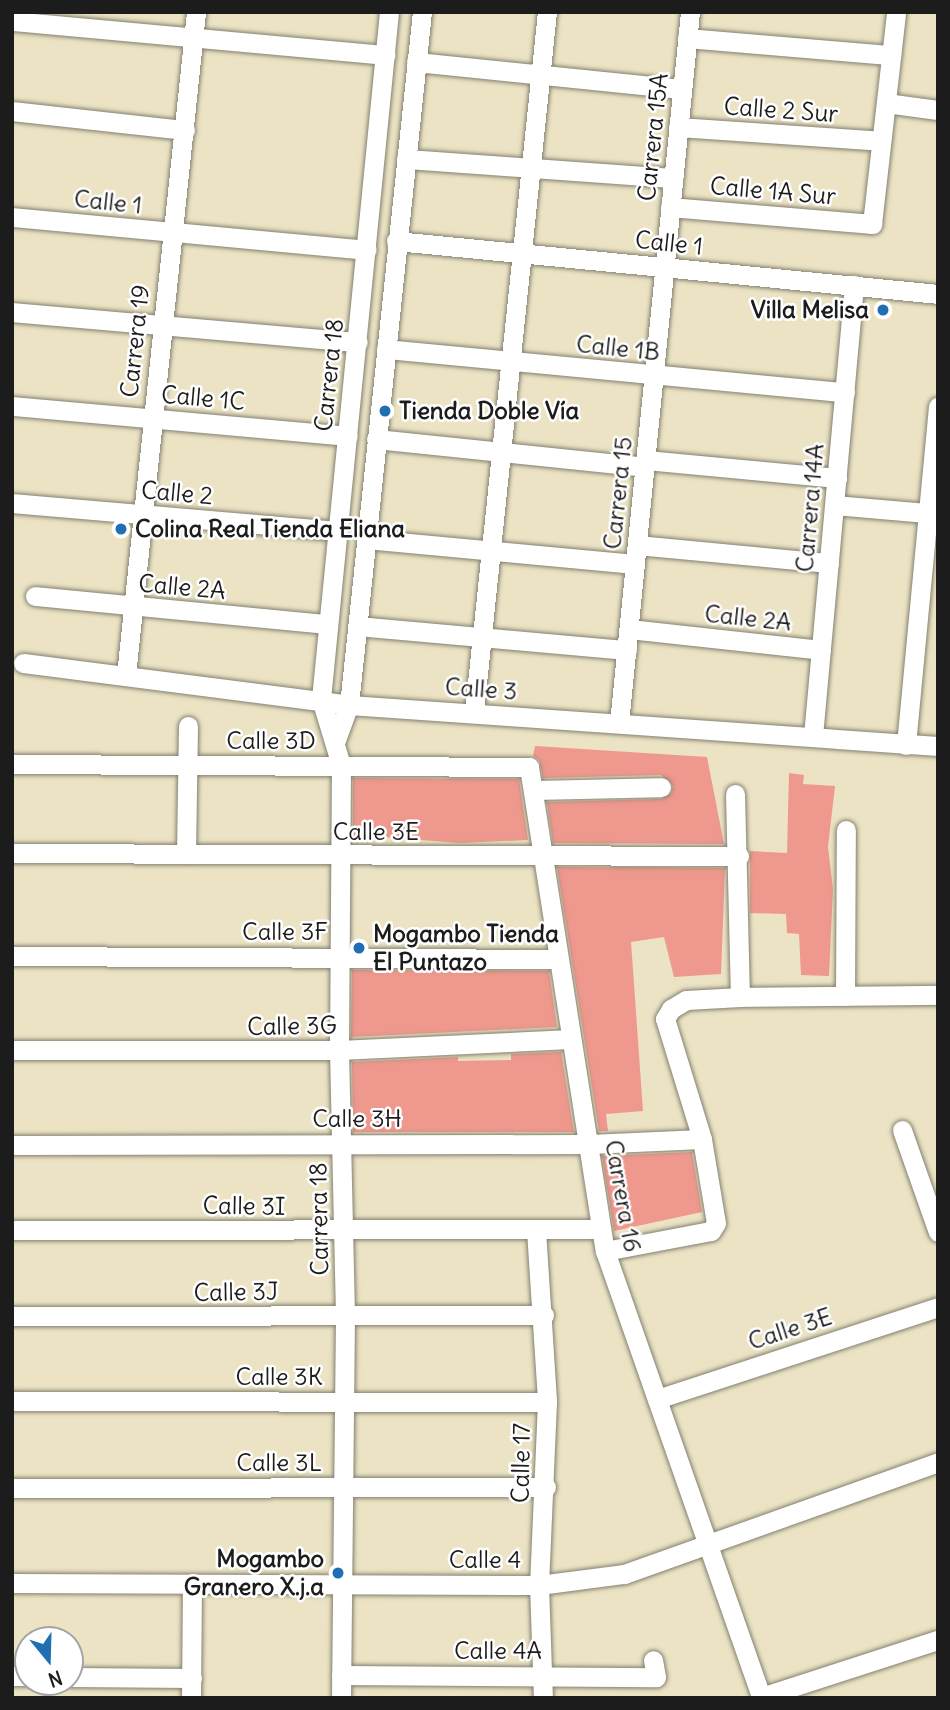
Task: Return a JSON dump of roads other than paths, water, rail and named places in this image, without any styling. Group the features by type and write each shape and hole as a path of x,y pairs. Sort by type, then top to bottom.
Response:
{"street":[{"name":"Carrera 19","path":"126,675 160,326 185,130 196,12"},
{"name":"Carrera 18","path":"341,1698 345,1585 345,1315 339,1050 342,956 341,765 336,740 321,699 389,12"},
{"path":"336,740 349,705 422,12"},
{"path":"474,712 547,12"},
{"name":"Carrera 15A","path":"664,267 690,12"},
{"path":"881,141 896,12"},
{"path":"12,21 385,55"},
{"path":"687,38 891,55"},
{"path":"416,62 541,71 682,89"},
{"path":"886,103 938,110"},
{"path":"12,111 185,130"},
{"name":"Calle 2 Sur","path":"678,127 881,141"},
{"name":"Calle 1A Sur","path":"670,207 872,224 881,141"},
{"path":"406,159 673,178"},
{"name":"Calle 1","path":"12,216 172,234 366,250"},
{"name":"Calle 1","path":"396,241 938,294"},
{"name":"Carrera 15","path":"620,723 664,267"},
{"name":"Carrera 14A","path":"813,736 854,285"},
{"path":"12,312 358,342"},
{"name":"Calle 1B","path":"386,349 654,377 845,392"},
{"name":"Calle 1C","path":"12,406 348,436"},
{"path":"906,745 933,514 938,407"},
{"path":"376,439 501,455 837,478"},
{"path":"341,489 371,493"},
{"name":"Calle 2","path":"12,503 337,531"},
{"path":"835,505 933,514"},
{"path":"366,539 491,550 829,563"},
{"name":"Calle 2A","path":"35,596 134,608 327,624"},
{"path":"357,626 627,650"},
{"name":"Calle 2A","path":"629,629 821,650"},
{"name":"Calle 3","path":"23,663 321,699 349,705 938,746"},
{"path":"186,854 188,726"},
{"name":"Calle 3D","path":"12,764 529,767"},
{"name":"Carrera 16","path":"529,767 605,1251 761,1697"},
{"path":"533,790 661,788"},
{"path":"735,794 740,856 740,997"},
{"path":"845,996 846,830"},
{"name":"Calle 3E","path":"12,853 740,856"},
{"name":"Calle 3F","path":"12,956 558,959"},
{"path":"605,1251 711,1231 717,1216 702,1139 665,1019 671,1009 686,1000 740,997 938,995"},
{"name":"Calle 3G","path":"12,1050 339,1050 571,1040"},
{"path":"902,1130 938,1232"},
{"name":"Calle 3H","path":"12,1145 589,1144 702,1139"},
{"name":"Calle 3I","path":"12,1230 343,1233 600,1229"},
{"name":"Calle 17","path":"536,1230 544,1315 547,1402 546,1488 539,1585 543,1698"},
{"name":"Calle 3E","path":"657,1399 938,1307"},
{"name":"Calle 3J","path":"12,1317 544,1315"},
{"name":"Calle 3K","path":"12,1401 547,1402"},
{"name":"Calle 4","path":"12,1583 539,1585 624,1574 938,1462"},
{"name":"Calle 3L","path":"12,1488 546,1488"},
{"path":"84,1678 191,1688 192,1584"},
{"path":"761,1697 938,1640"},
{"name":"Calle 4A","path":"341,1675 542,1676 655,1668"}],"place":[{"name":"Villa Melisa","path":"883,310"},
{"name":"Tienda Doble Vía","path":"385,411"},
{"name":"Colina Real Tienda Eliana","path":"121,529"},
{"name":"Mogambo Tienda El Puntazo","path":"359,948"},
{"name":"Mogambo Granero X.j.a","path":"338,1573"}]}
